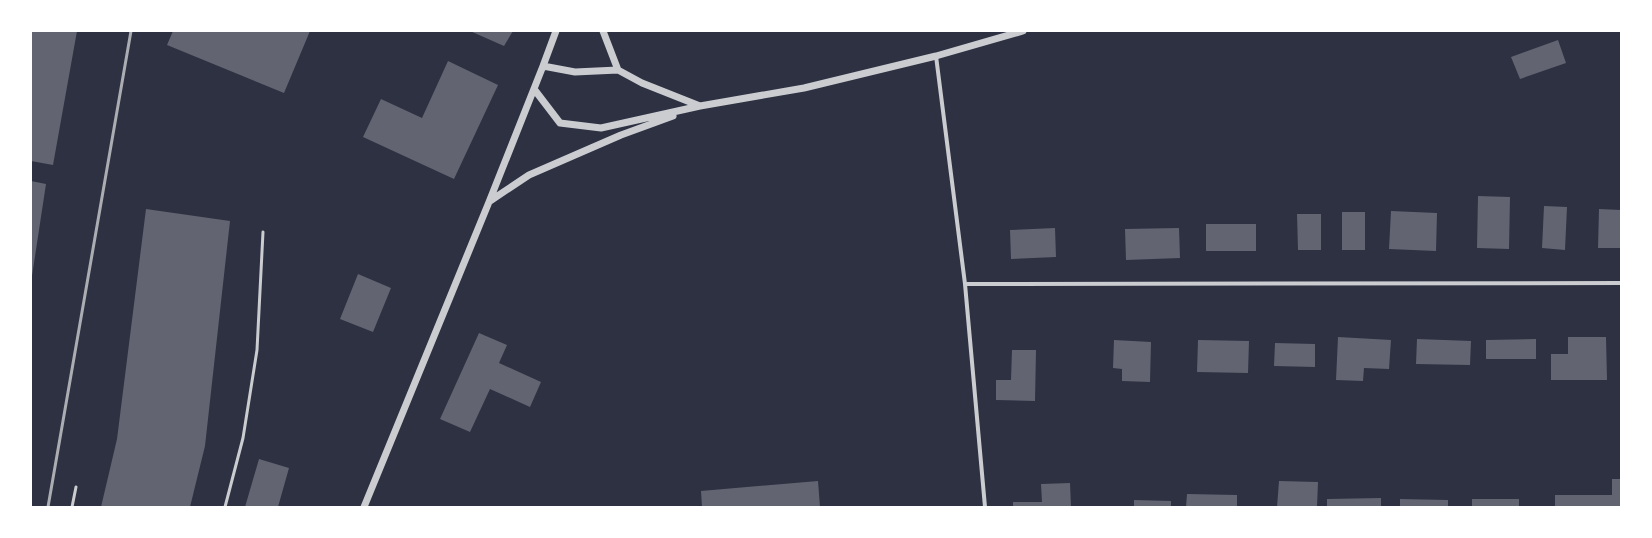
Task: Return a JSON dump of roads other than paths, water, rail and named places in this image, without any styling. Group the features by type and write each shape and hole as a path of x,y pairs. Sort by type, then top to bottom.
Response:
{"street":[{"path":"364,507 489,202 556,31"},
{"path":"603,31 618,70"},
{"path":"534,89 560,123 601,128 700,106 804,88 936,56 1023,31"},
{"path":"936,56 966,284 985,507"},
{"path":"543,66 575,72 618,70 642,83 700,106"},
{"path":"489,202 529,175 621,135 700,106"},
{"path":"966,284 1621,283"}],"lane":[{"path":"225,507 243,438 257,350 262,232"},
{"path":"72,507 76,487"}],"railway":[{"path":"48,507 131,31"}]}
